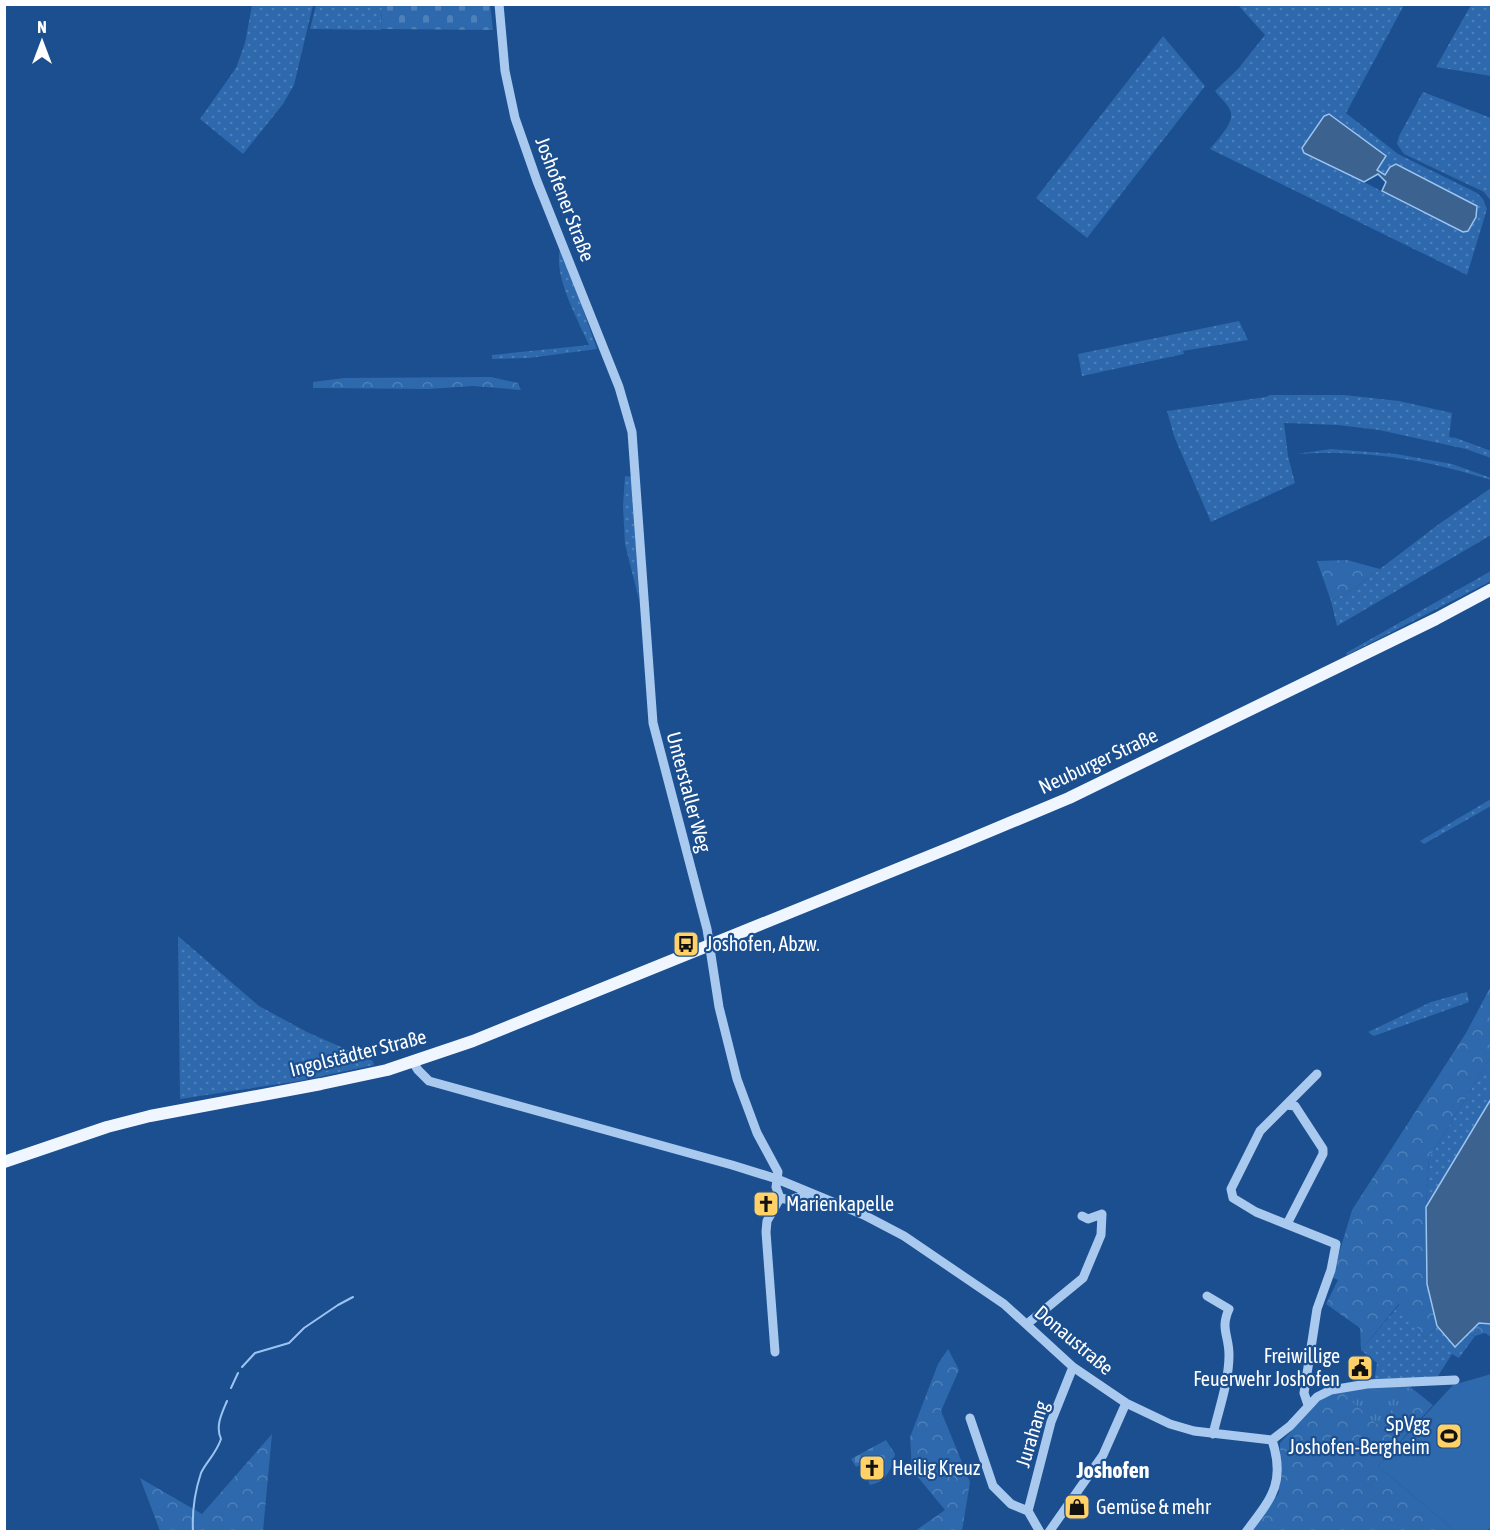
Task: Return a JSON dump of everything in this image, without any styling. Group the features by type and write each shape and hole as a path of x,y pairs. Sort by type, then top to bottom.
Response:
{"main road":[{"name":"Neuburger Straße","path":"710,944 1069,798 1436,619 1491,589"},
{"name":"Ingolstädter Straße","path":"4,1162 107,1127 150,1116 321,1084 413,1062 473,1041 710,944"}],"street":[{"name":"Joshofener Straße","path":"499,4 505,71 514,118 623,401"},
{"name":"Unterstaller Weg","path":"623,401 632,432 652,723 710,944 719,1007 737,1079 757,1133 778,1172 776,1187 780,1198"},
{"path":"413,1062 418,1071 429,1081 732,1165 777,1179 810,1193"},
{"path":"1307,1402 1304,1393 1317,1309 1331,1270 1336,1247 1332,1242 1256,1212 1233,1198 1231,1189 1260,1131 1317,1074"},
{"path":"1286,1105 1295,1106 1323,1149 1323,1154 1287,1224"},
{"path":"775,1352 767,1221 780,1198 790,1200 810,1193"},
{"name":"Donaustraße","path":"810,1193 864,1215 894,1231 965,1277 1004,1304 1073,1367 1126,1403 1170,1424 1213,1434 1272,1440"},
{"path":"1027,1324 1083,1278 1101,1235 1102,1214 1088,1219 1082,1216"},
{"path":"1208,1296 1229,1309 1224,1323 1229,1355 1228,1365 1213,1434"},
{"name":"Jurahang","path":"1028,1511 1051,1422 1073,1367"},
{"path":"1246,1532 1269,1501 1276,1487 1278,1470 1272,1440 1290,1426 1307,1402 1331,1390 1367,1384 1455,1380"},
{"path":"1049,1532 1103,1455 1126,1403"},
{"name":"Jurahang","path":"970,1418 993,1486 1011,1504 1028,1511 1040,1532"}],"green space":[{"path":"490,4 493,30 381,29 382,5"},
{"path":"252,5 313,5 294,85 283,104 243,154 200,119 236,68 245,43"},
{"path":"316,5 382,5 381,30 310,29"},
{"path":"1238,5 1404,5 1346,113 1398,154 1477,193 1483,199 1487,209 1467,275 1210,149 1225,131 1231,115 1229,107 1215,91 1238,69 1265,35","holes":["1386,156 1377,170 1385,175 1390,167 1423,213 1336,169"]},
{"path":"1471,5 1491,5 1491,76 1436,67"},
{"path":"1163,36 1205,86 1087,238 1036,198"},
{"path":"1423,92 1491,118 1491,201 1484,192 1404,154 1397,144"},
{"path":"561,247 597,349 529,358 492,359 492,355 589,345 563,282 559,257"},
{"path":"1239,321 1248,340 1183,351 1184,354 1082,376 1078,354"},
{"path":"491,377 518,383 521,390 473,386 429,389 313,388 313,382 344,378"},
{"path":"1270,395 1344,395 1399,401 1452,413 1449,437 1491,451 1491,458 1466,449 1379,430 1338,425 1284,423 1288,456 1295,483 1211,522 1174,436 1167,411"},
{"path":"1331,449 1396,454 1452,464 1491,478 1491,480 1418,461 1348,453 1296,454"},
{"path":"625,476 632,477 639,600 625,544 623,506"},
{"path":"1491,488 1491,535 1337,626 1331,601 1355,588 1439,524"},
{"path":"1347,560 1380,569 1355,588 1331,601 1317,561"},
{"path":"1491,571 1491,581 1347,655 1346,653"},
{"path":"1491,799 1491,806 1424,844 1420,841"},
{"path":"178,936 259,1006 307,1032 373,1061 374,1065 299,1081 180,1099"},
{"path":"1491,986 1491,1057 1429,1158 1426,1207 1427,1284 1437,1326 1425,1338 1399,1304 1361,1350 1360,1328 1326,1304 1338,1280 1332,1277 1352,1210 1466,1033"},
{"path":"1467,992 1469,1002 1374,1036 1368,1032 1431,1002"},
{"path":"1491,1057 1491,1099 1426,1207 1429,1158"},
{"path":"1400,1304 1425,1338 1437,1326 1455,1346 1466,1334 1475,1336 1459,1358 1452,1354 1438,1376 1374,1382 1377,1363 1361,1350"},
{"path":"1480,1323 1491,1324 1491,1337 1485,1333 1475,1336 1466,1334"},
{"path":"948,1349 959,1370 941,1411 970,1482 962,1531 915,1531 945,1510 912,1470 910,1437 938,1364"},
{"name":"SpVgg Joshofen-Bergheim","path":"1491,1374 1492,1526 1487,1531 1455,1531 1378,1466 1453,1385"},
{"path":"1376,1386 1409,1386 1433,1405 1378,1466 1455,1531 1250,1532 1279,1493 1280,1443 1316,1404 1342,1390"},
{"path":"1409,1388 1421,1397 1412,1407 1401,1402 1376,1424 1343,1393"},
{"path":"272,1434 263,1531 160,1531 140,1478 202,1514"},
{"path":"886,1440 895,1454 892,1465 884,1478 870,1485 867,1478 883,1468 877,1457 856,1467 851,1459"}],"shaded area":[{"path":"1329,114 1386,156 1377,170 1385,175 1390,167 1396,164 1477,206 1476,217 1468,231 1463,232 1382,191 1386,182 1378,174 1364,182 1304,153 1302,148 1324,116"},
{"path":"1491,1099 1491,1324 1479,1323 1455,1347 1437,1326 1427,1284 1426,1207"}],"waterway":[{"path":"242,1367 255,1353 289,1343 304,1328 353,1297"},
{"path":"231,1388 238,1373"},
{"path":"193,1532 199,1480 221,1439 219,1424 227,1401"}],"place":[{"name":"Joshofen, Abzw.","path":"686,944"},
{"name":"Marienkapelle","path":"766,1204"},
{"name":"Freiwillige Feuerwehr Joshofen","path":"1360,1368"},
{"name":"SpVgg Joshofen-Bergheim","path":"1449,1436"},
{"name":"Heilig Kreuz","path":"872,1468"},
{"name":"Gemüse & mehr","path":"1077,1507"}],"district":[{"name":"Joshofen","path":"1113,1470"}]}
